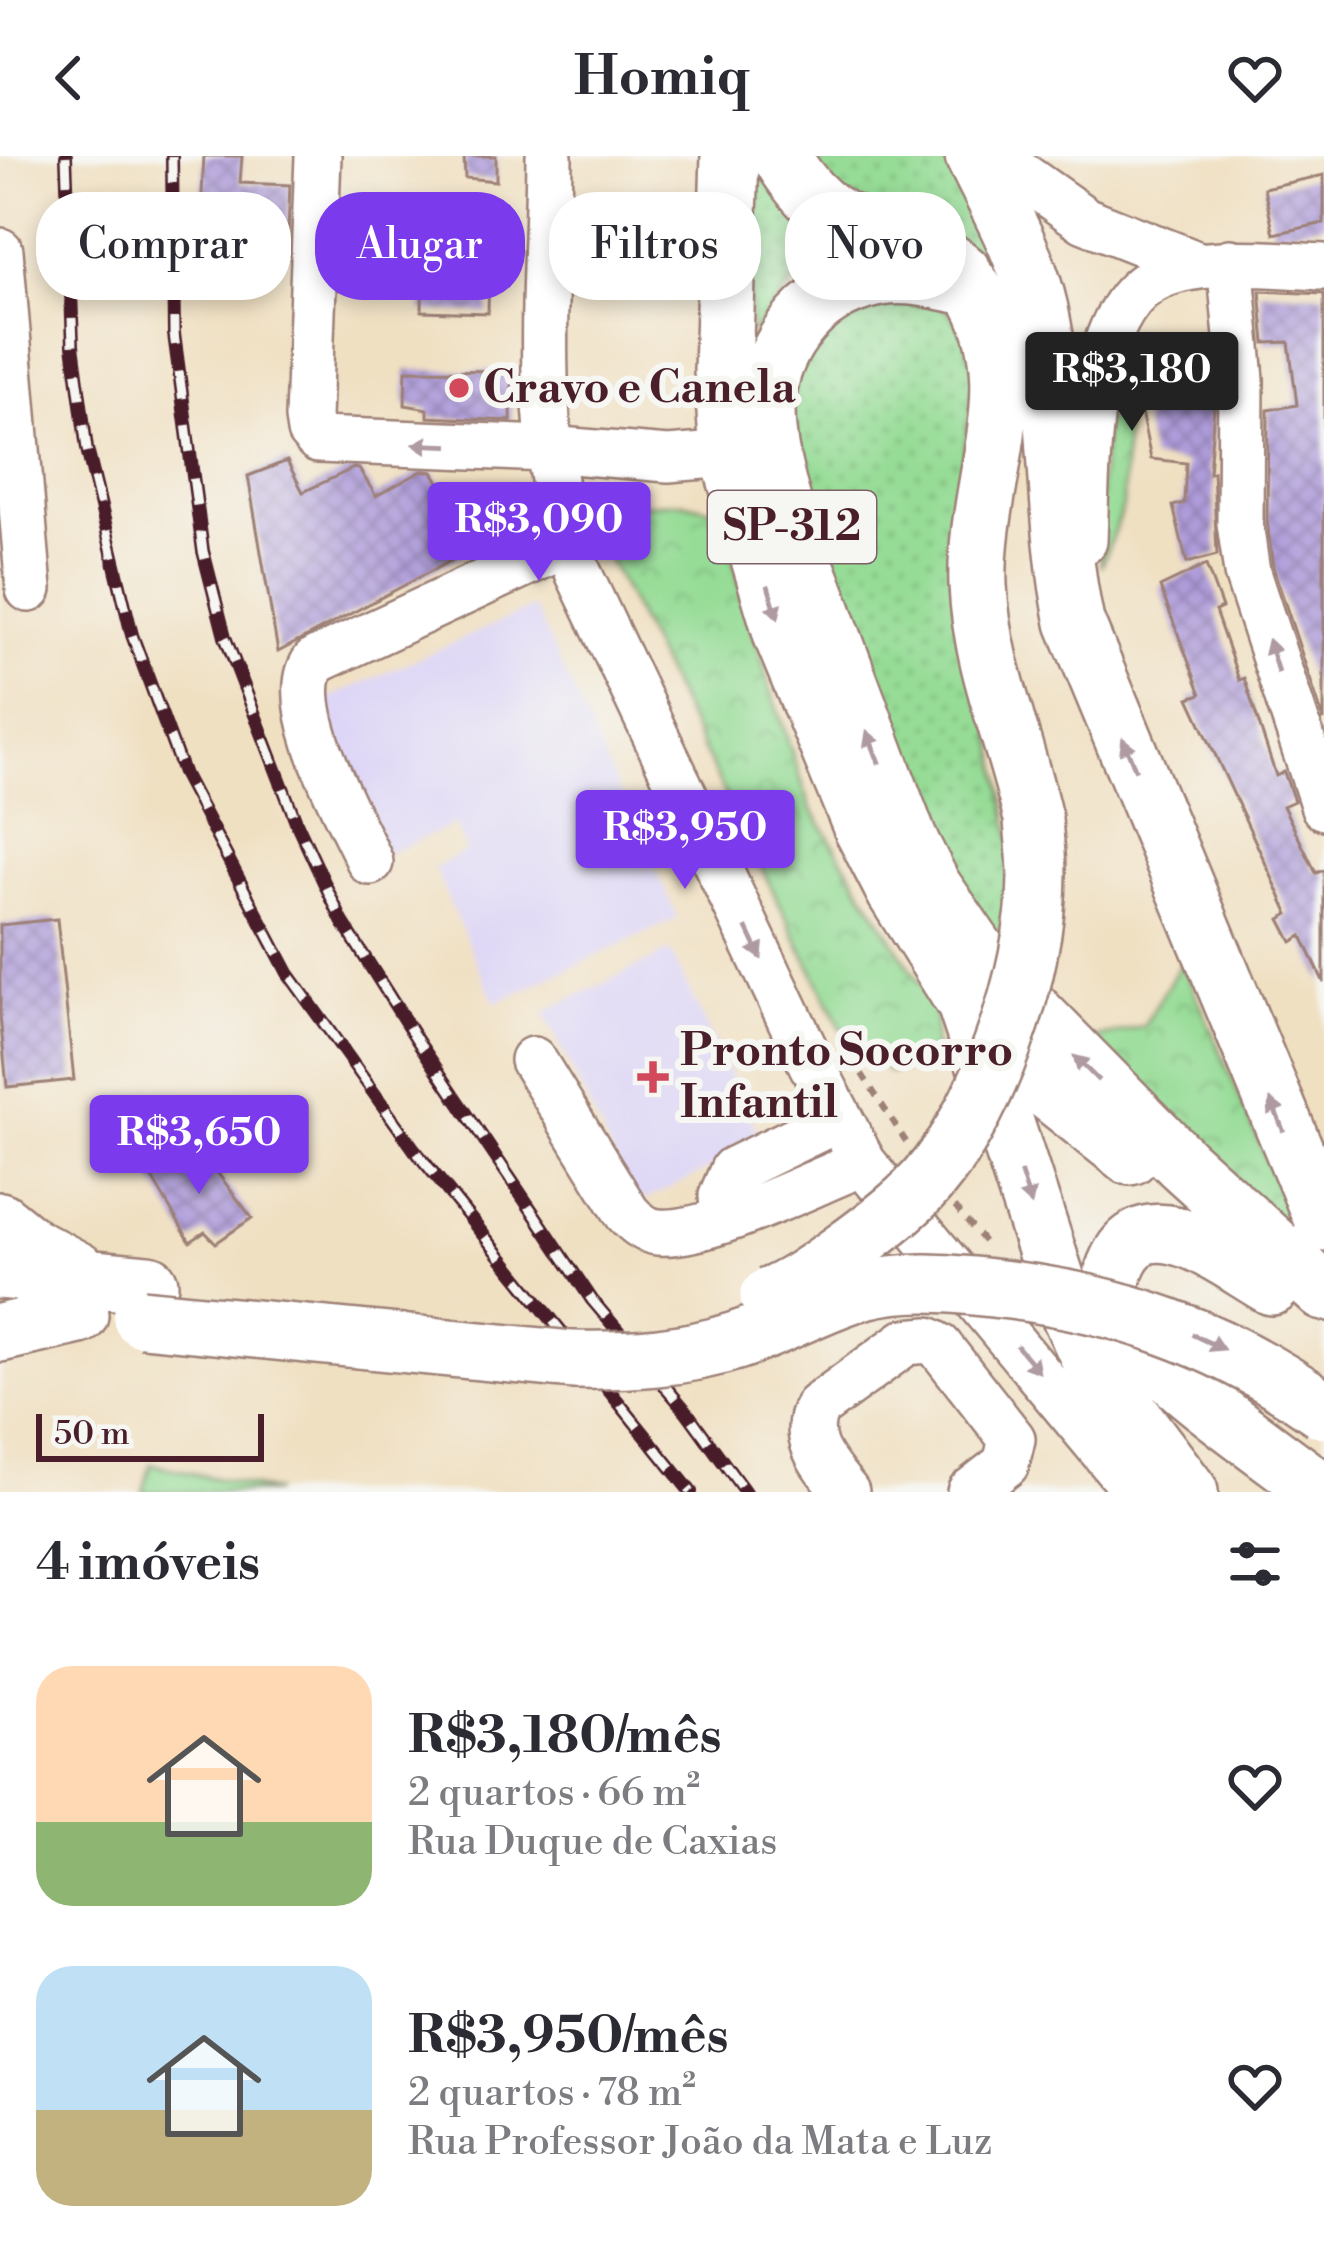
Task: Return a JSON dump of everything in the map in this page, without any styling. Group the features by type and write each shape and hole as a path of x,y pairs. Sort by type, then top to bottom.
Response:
{"main road":[{"path":"730,156 723,370 729,454 783,635 825,743 895,891 966,1004 1048,1091 1298,1289 1324,1335"},
{"path":"781,156 808,195 814,180"},
{"path":"975,157 1019,250 1038,306 1054,406 1065,574 1075,622 1316,1200"},
{"path":"809,1310 915,1230 956,1187 986,1140 1015,1083 1043,1003 1060,887 1045,814 987,651 978,587 979,525 1000,396 996,332 963,273 932,250 847,222 814,180"},
{"name":"SP-312","path":"972,287 885,276 846,285 798,322 782,346 767,396 766,430 779,491 908,839 953,919 985,963 1183,1164 1298,1289"},
{"path":"0,1304 117,1300 632,1334 717,1318 790,1288 862,1239 916,1194 960,1138 997,1062 1022,990 1045,814 1044,734 1016,620 1006,543 1038,306"},
{"path":"966,1004 1076,1329 1092,1363 1189,1492"},
{"path":"0,1221 117,1300"},
{"path":"1298,1289 1165,1231 1130,1244 1117,1263 1108,1299 1113,1313 1161,1367 1322,1492"},
{"path":"0,1270 117,1300 573,1360 628,1361 686,1354 735,1342 809,1310 896,1283 1024,1291 1100,1305 1194,1335 1264,1368 1324,1409"},
{"path":"0,1333 117,1300"}],"street":[{"path":"318,156 310,431 318,440 668,459 729,454"},
{"path":"549,156 548,449 567,544 863,1163 1137,1492"},
{"path":"975,157 1014,170 1085,220 1216,264"},
{"path":"1216,264 1241,379 1240,524 1247,573 1324,807"},
{"path":"1065,574 1084,545 1096,390 1108,337 1127,305 1150,281 1216,264 1324,267"},
{"path":"2,276 29,589"},
{"path":"370,862 313,731 306,706 306,674 315,662 567,544"},
{"path":"533,1060 638,1225 657,1232 724,1219 863,1163"},
{"path":"724,1219 722,1196 733,1170 838,1119"},
{"path":"846,1492 811,1442 811,1417 817,1407 906,1342 919,1339 939,1346 1012,1439 1006,1464 970,1492"}],"shaded area":[{"path":"534,607 678,918 495,1003 434,868 466,851 456,824 376,858 311,706"},
{"name":"Pronto Socorro Infantil","path":"670,951 763,1143 637,1204 544,1012"}],"green space":[{"path":"742,156 792,192 785,192 785,292 751,335 749,300 761,300 761,192 744,192"},
{"path":"800,156 945,156 964,192 837,192"},
{"path":"966,197 1016,293 966,250"},
{"path":"857,300 942,304 962,329 976,375 955,512 1011,839 1008,941 963,909 795,492 792,350"},
{"path":"1111,370 1126,394 1123,506 1101,567 1097,513"},
{"path":"682,502 719,511 810,806 936,1010 933,1061 890,1073 841,1028 608,558 609,532 631,505"},
{"path":"1182,962 1311,1263 1080,1043 1144,1026"},
{"path":"151,1464 275,1492 143,1492"}],"building":[{"path":"204,156 242,156 240,183 290,185 290,192 202,192"},
{"path":"464,156 496,156 496,181 465,178"},
{"path":"1324,175 1324,223 1274,234 1264,188"},
{"path":"1260,291 1324,294 1324,721 1273,567 1267,521 1268,410 1297,405 1289,342 1265,343"},
{"path":"422,300 488,300 488,313 422,311"},
{"name":"Cravo e Canela","path":"406,370 512,371 511,421 428,417 428,409 405,405"},
{"path":"1138,398 1214,406 1209,473 1213,472 1217,555 1187,563 1173,506 1184,503 1186,463 1151,459"},
{"path":"287,461 303,492 354,468 376,496 422,471 433,472 444,490 465,507 471,550 278,652 248,476"},
{"path":"1206,565 1222,608 1215,611 1239,680 1244,678 1276,776 1284,772 1294,801 1283,806 1316,873 1324,870 1324,983 1302,936 1292,942 1280,919 1289,914 1189,698 1201,694 1160,587"},
{"path":"57,919 74,1080 7,1087 0,1016 0,925"},
{"path":"189,1145 199,1159 206,1158 252,1218 216,1243 205,1232 190,1242 149,1173"}],"railway":[{"path":"66,156 73,345 87,449 132,635 184,775 288,973 414,1149 691,1492"},
{"path":"172,156 174,334 203,551 225,637 297,824 342,921 417,1040 592,1300 686,1411 745,1492"}],"place":[{"name":"Cravo e Canela","path":"459,388"},
{"name":"Pronto Socorro Infantil","path":"653,1077"}]}
